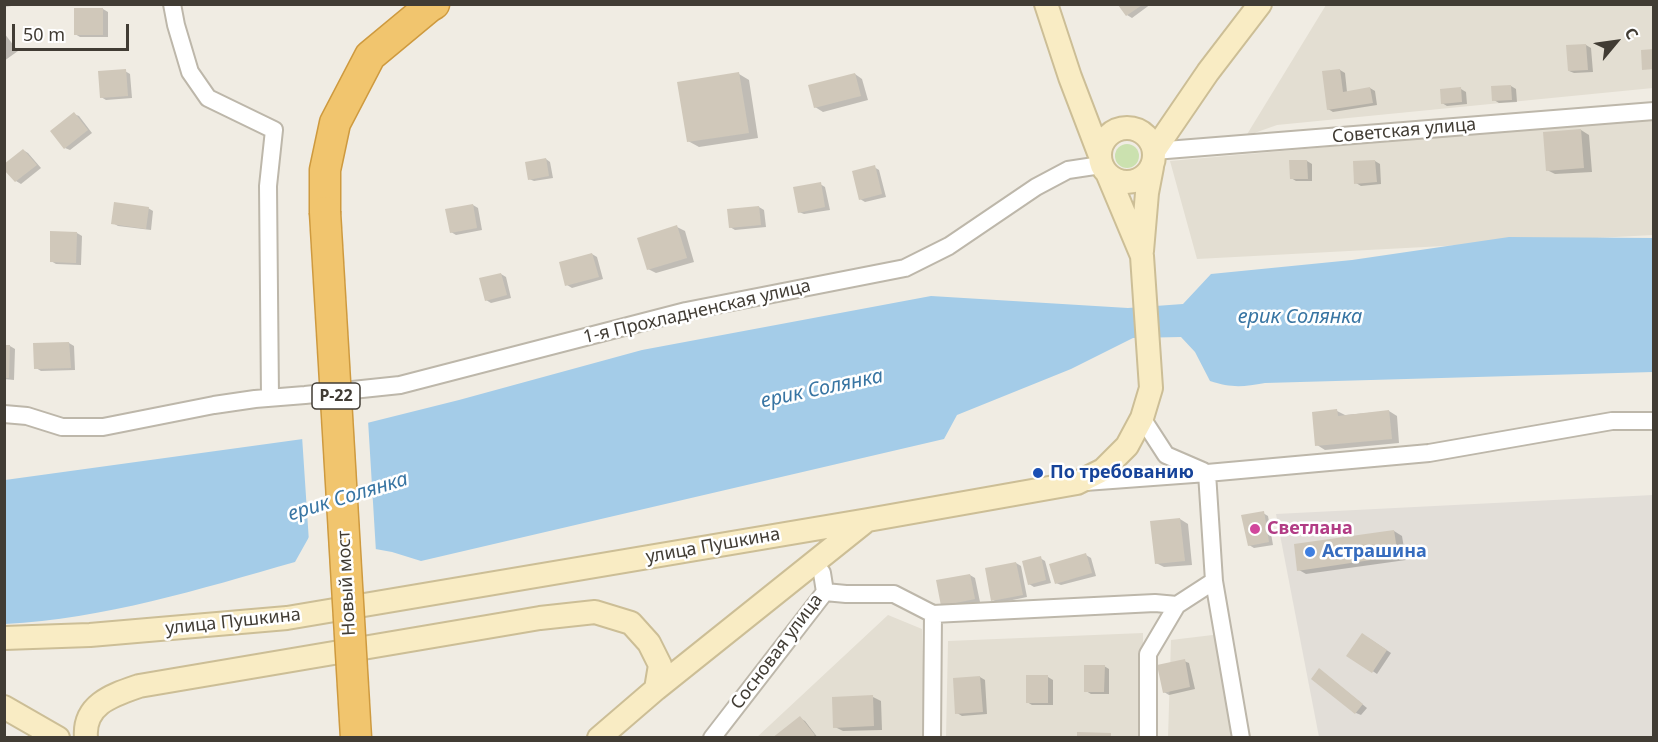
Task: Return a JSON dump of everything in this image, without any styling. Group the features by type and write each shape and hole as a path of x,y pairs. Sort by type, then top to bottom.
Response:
{"highway":[{"name":"Новый мост","path":"356,738 325,212 325,170 335,123 369,56 434,4"}],"main road":[{"name":"улица Пушкина","path":"4,639 90,635 287,618 1077,483 1103,470 1127,446 1142,418 1151,388 1142,256 1103,164 1070,77 1046,4"},
{"path":"1142,256 1153,159 1148,138 1136,129 1115,130 1109,134 1101,146 1103,164 1115,180 1132,182 1140,180 1147,174 1153,159 1208,72 1260,4"},
{"path":"599,738 656,689 868,520"},
{"path":"86,738 85,729 92,711 111,696 139,686 540,618 595,612 631,623 649,643 660,665 656,689"},
{"path":"4,707 58,738"}],"street":[{"path":"172,4 190,72 208,98 274,130 268,186 270,398"},
{"name":"Советская улица","path":"1153,159 1653,111"},
{"name":"1-я Прохладненская улица","path":"4,414 27,416 62,427 104,427 214,405 400,385 686,311 905,268 949,246 1036,187 1068,170 1103,164"},
{"path":"1142,418 1166,455 1207,473"},
{"path":"1077,483 1429,453 1612,421 1653,422"},
{"path":"1207,473 1214,581 1241,738"},
{"name":"Сосновая улица","path":"712,738 825,592 822,573 814,562"},
{"path":"1148,738 1148,654 1177,605 1214,581"},
{"path":"825,592 894,594 933,614 1132,604 1177,605"},
{"path":"932,738 933,614"}],"shaded area":[{"path":"1326,5 1653,5 1653,88 1277,125 1246,136"},
{"path":"1653,118 1653,235 1197,259 1170,161"},
{"path":"1653,495 1653,737 1319,737 1276,514"},
{"path":"888,615 922,629 925,737 756,738"},
{"path":"1143,633 1143,737 946,738 948,641"},
{"path":"1221,634 1231,737 1168,738 1171,640"}],"green space":[{"path":"1127,144 1136,147 1139,156 1136,165 1127,168 1118,165 1115,156 1118,147"}],"water":[{"name":"ерик Солянка","path":"1509,237 1653,238 1653,372 1265,383 1231,386 1210,381 1195,352 1181,337 1133,338 1071,369 957,415 944,439 421,561 392,552 309,537 295,562 188,592 115,609 79,616 5,624 5,480 303,439 459,400 642,350 931,296 1128,308 1183,304 1211,274 1352,260"}],"pier":[{"path":"368,420 376,552 310,540 309,542 302,436"}],"building":[{"path":"1118,5 1142,5 1126,16"},
{"path":"74,8 103,8 103,35 74,35"},
{"path":"1586,44 1588,70 1568,71 1566,45"},
{"path":"1654,49 1654,69 1642,70 1641,50"},
{"path":"126,69 128,96 100,98 98,71"},
{"path":"1340,69 1343,92 1370,87 1373,103 1327,110 1322,71"},
{"path":"739,72 749,133 687,142 677,82"},
{"path":"855,73 861,96 814,108 808,85"},
{"path":"1511,85 1512,100 1492,101 1491,86"},
{"path":"1461,87 1462,102 1441,104 1440,89"},
{"path":"74,112 88,130 64,149 50,131"},
{"path":"1581,129 1584,168 1546,171 1543,132"},
{"path":"23,149 37,165 15,182 4,170 4,164"},
{"path":"546,158 549,176 528,180 525,162"},
{"path":"1289,160 1307,160 1308,179 1290,179"},
{"path":"1375,160 1377,182 1354,184 1353,161"},
{"path":"875,165 882,194 859,200 852,171"},
{"path":"821,182 825,207 798,213 793,187"},
{"path":"114,202 149,207 146,229 111,224"},
{"path":"473,204 477,228 450,233 445,209"},
{"path":"759,206 761,225 729,228 727,209"},
{"path":"677,225 687,258 647,270 637,238"},
{"path":"50,231 77,232 76,263 50,262"},
{"path":"592,253 599,277 565,286 559,262"},
{"path":"501,273 507,295 485,301 479,278"},
{"path":"69,342 71,368 34,369 33,343"},
{"path":"4,345 10,345 9,378 4,378"},
{"path":"1337,409 1338,416 1389,410 1392,439 1315,446 1312,412"},
{"name":"Светлана","path":"1264,511 1269,542 1248,546 1241,515"},
{"path":"1180,518 1185,561 1155,564 1150,521"},
{"path":"1394,530 1398,556 1297,571 1294,544"},
{"path":"1086,553 1092,573 1055,584 1049,564"},
{"path":"1041,556 1046,580 1028,585 1022,561"},
{"path":"1016,562 1023,595 991,601 985,568"},
{"path":"970,574 975,599 941,606 936,580"},
{"path":"1362,633 1387,650 1372,673 1346,656"},
{"path":"1185,659 1190,687 1163,693 1157,665"},
{"path":"1084,665 1105,665 1104,692 1084,692"},
{"path":"1319,668 1363,704 1355,714 1311,679"},
{"path":"1026,675 1048,675 1048,703 1026,703"},
{"path":"980,676 983,712 955,714 953,678"},
{"path":"873,695 874,726 833,728 832,697"},
{"path":"800,716 815,735 811,738 772,738"},
{"path":"1077,732 1111,733 1111,738 1077,738"}],"place":[{"name":"По требованию","path":"1038,473"},
{"name":"Светлана","path":"1255,529"},
{"name":"Астрашина","path":"1310,552"}]}
